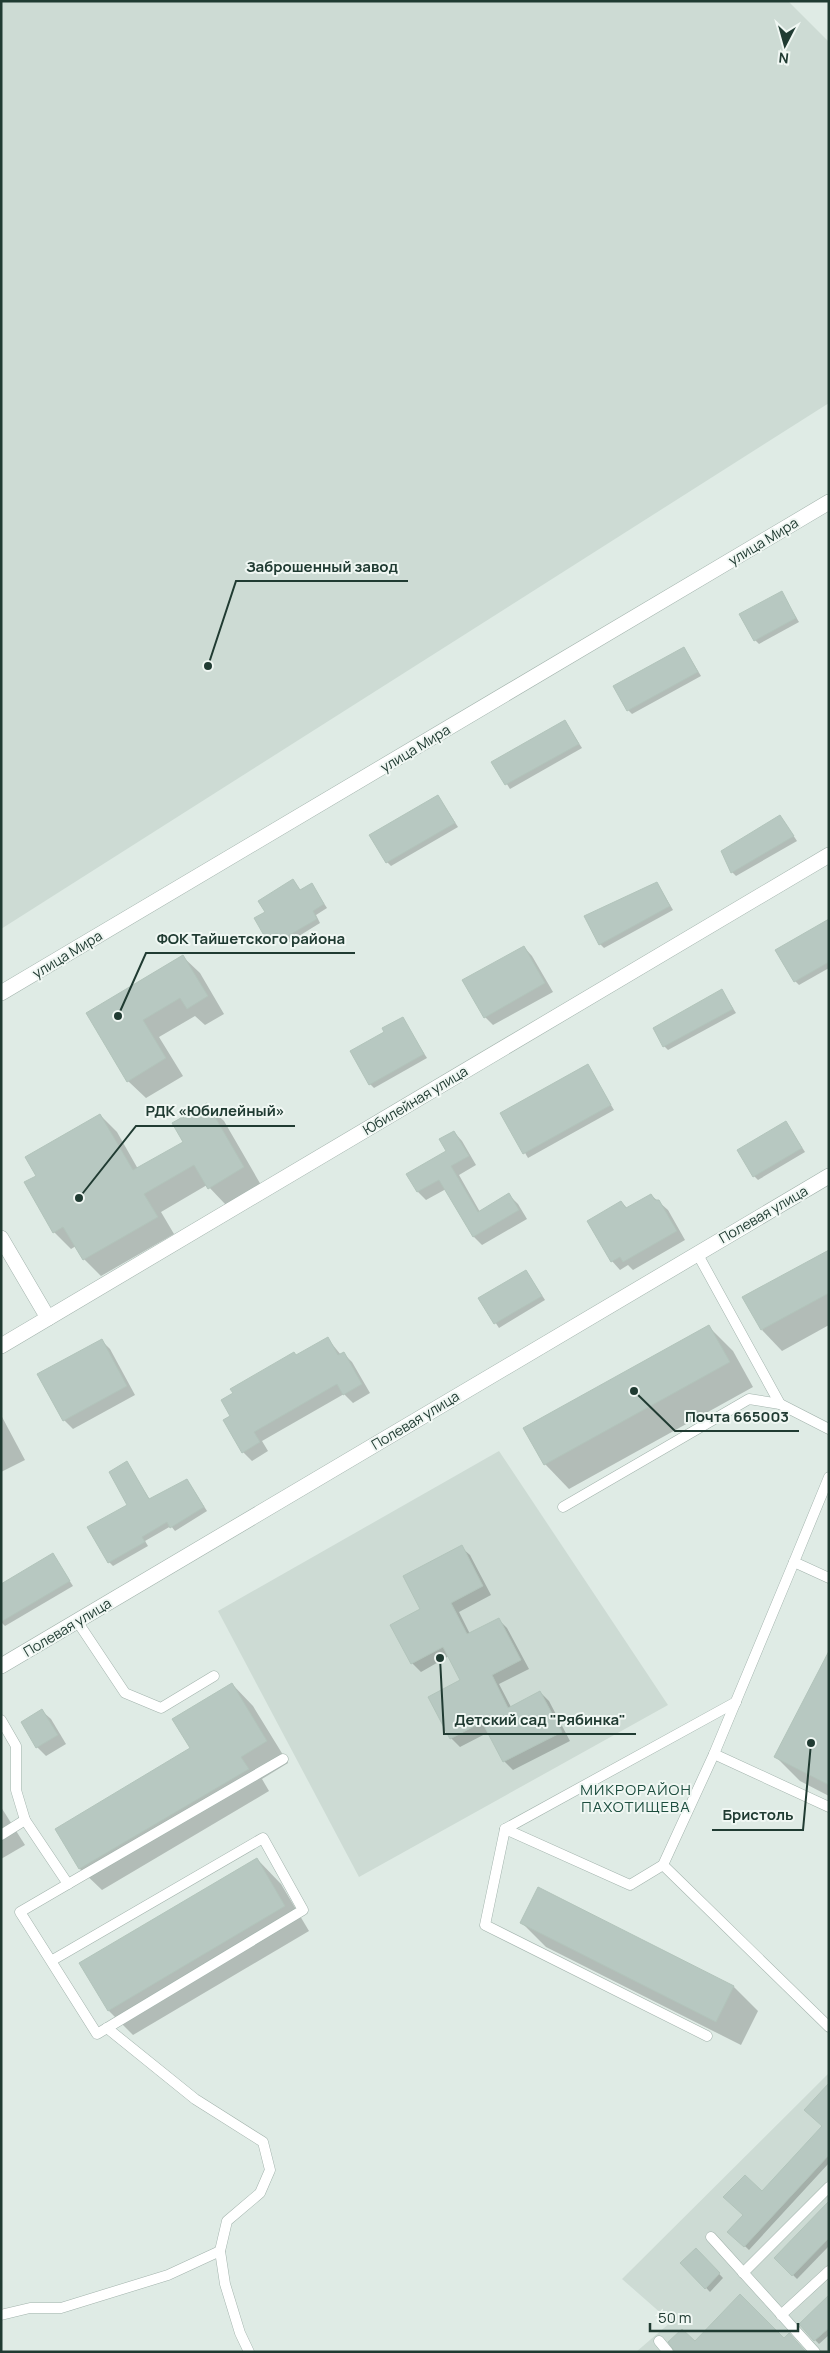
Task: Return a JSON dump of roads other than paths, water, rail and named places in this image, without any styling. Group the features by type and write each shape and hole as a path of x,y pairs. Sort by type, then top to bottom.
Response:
{"street":[{"name":"улица Мира","path":"1,993 829,502"},
{"name":"Юбилейная улица","path":"1,1346 829,855"},
{"name":"Полевая улица","path":"1,1666 829,1176"},
{"path":"1,1238 48,1318"}],"lane":[{"path":"698,1252 780,1404"},
{"path":"562,1508 749,1399 780,1404 829,1429"},
{"path":"504,1828 630,1885 663,1865 714,1754 829,1477"},
{"path":"794,1562 829,1578"},
{"path":"77,1621 125,1693 161,1708 214,1676"},
{"path":"504,1828 736,1702"},
{"path":"1,1720 16,1746 16,1790 25,1820 68,1884"},
{"path":"714,1754 828,1805"},
{"path":"51,1961 263,1838 303,1910 97,2034 20,1912 283,1759"},
{"path":"1,1835 25,1820"},
{"path":"504,1828 486,1925 707,2036"},
{"path":"663,1865 829,2027"},
{"path":"107,2028 194,2099 262,2142 270,2170 260,2193 228,2221 220,2251 225,2284 240,2333 249,2352"},
{"path":"743,2273 829,2187"},
{"path":"711,2237 815,2352"},
{"path":"1,2315 30,2308 61,2308 168,2275 220,2251"},
{"path":"781,2315 829,2271"},
{"path":"659,2342 668,2352"}],"place":[{"name":"Заброшенный завод","path":"208,666"},
{"name":"ФОК Тайшетского района","path":"118,1016"},
{"name":"РДК «Юбилейный»","path":"79,1198"},
{"name":"Почта 665003","path":"634,1391"},
{"name":"Детский сад \"Рябинка\"","path":"440,1658"},
{"name":"Бристоль","path":"811,1743"}],"district":[{"name":"МИКРОРАЙОН ПАХОТИЩЕВА","path":"636,1798"}]}
